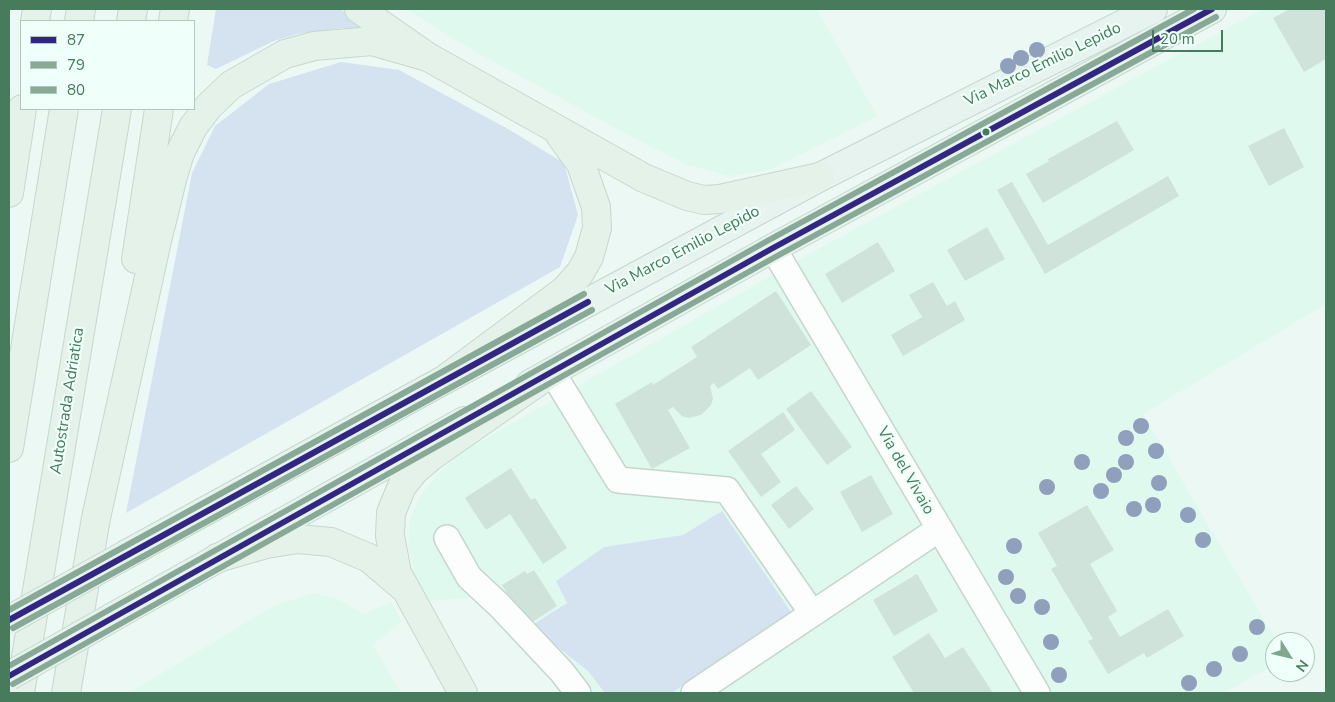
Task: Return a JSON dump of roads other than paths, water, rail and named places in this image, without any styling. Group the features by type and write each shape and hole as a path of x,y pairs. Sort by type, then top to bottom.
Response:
{"highway":[{"path":"359,9 428,57 644,178 680,194 704,200 737,196 820,177"},
{"path":"96,518 172,176 193,127 209,106 231,85 285,54 314,46 372,41 428,57"},
{"path":"9,193 22,110"},
{"path":"9,448 64,110"},
{"name":"Autostrada Adriatica","path":"20,693 116,110"},
{"path":"66,693 96,518 159,110"},
{"path":"444,380 565,290 580,273 589,257 597,228 596,207 582,164 556,129"},
{"path":"463,693 397,573 390,536 391,513 402,486 415,470 433,455 552,372"},
{"path":"217,558 266,544 298,539 331,542 369,558 403,587"}],"main road":[{"name":"Via Marco Emilio Lepido","path":"9,620 444,380 820,177 1153,9"},
{"name":"Via Marco Emilio Lepido","path":"9,676 773,248 1212,9"}],"street":[{"name":"Via del Vivaio","path":"773,248 1037,693"},
{"path":"552,372 618,480 727,490 812,613"},
{"path":"694,693 939,529"},
{"path":"447,538 470,577 550,658 578,693"}]}
